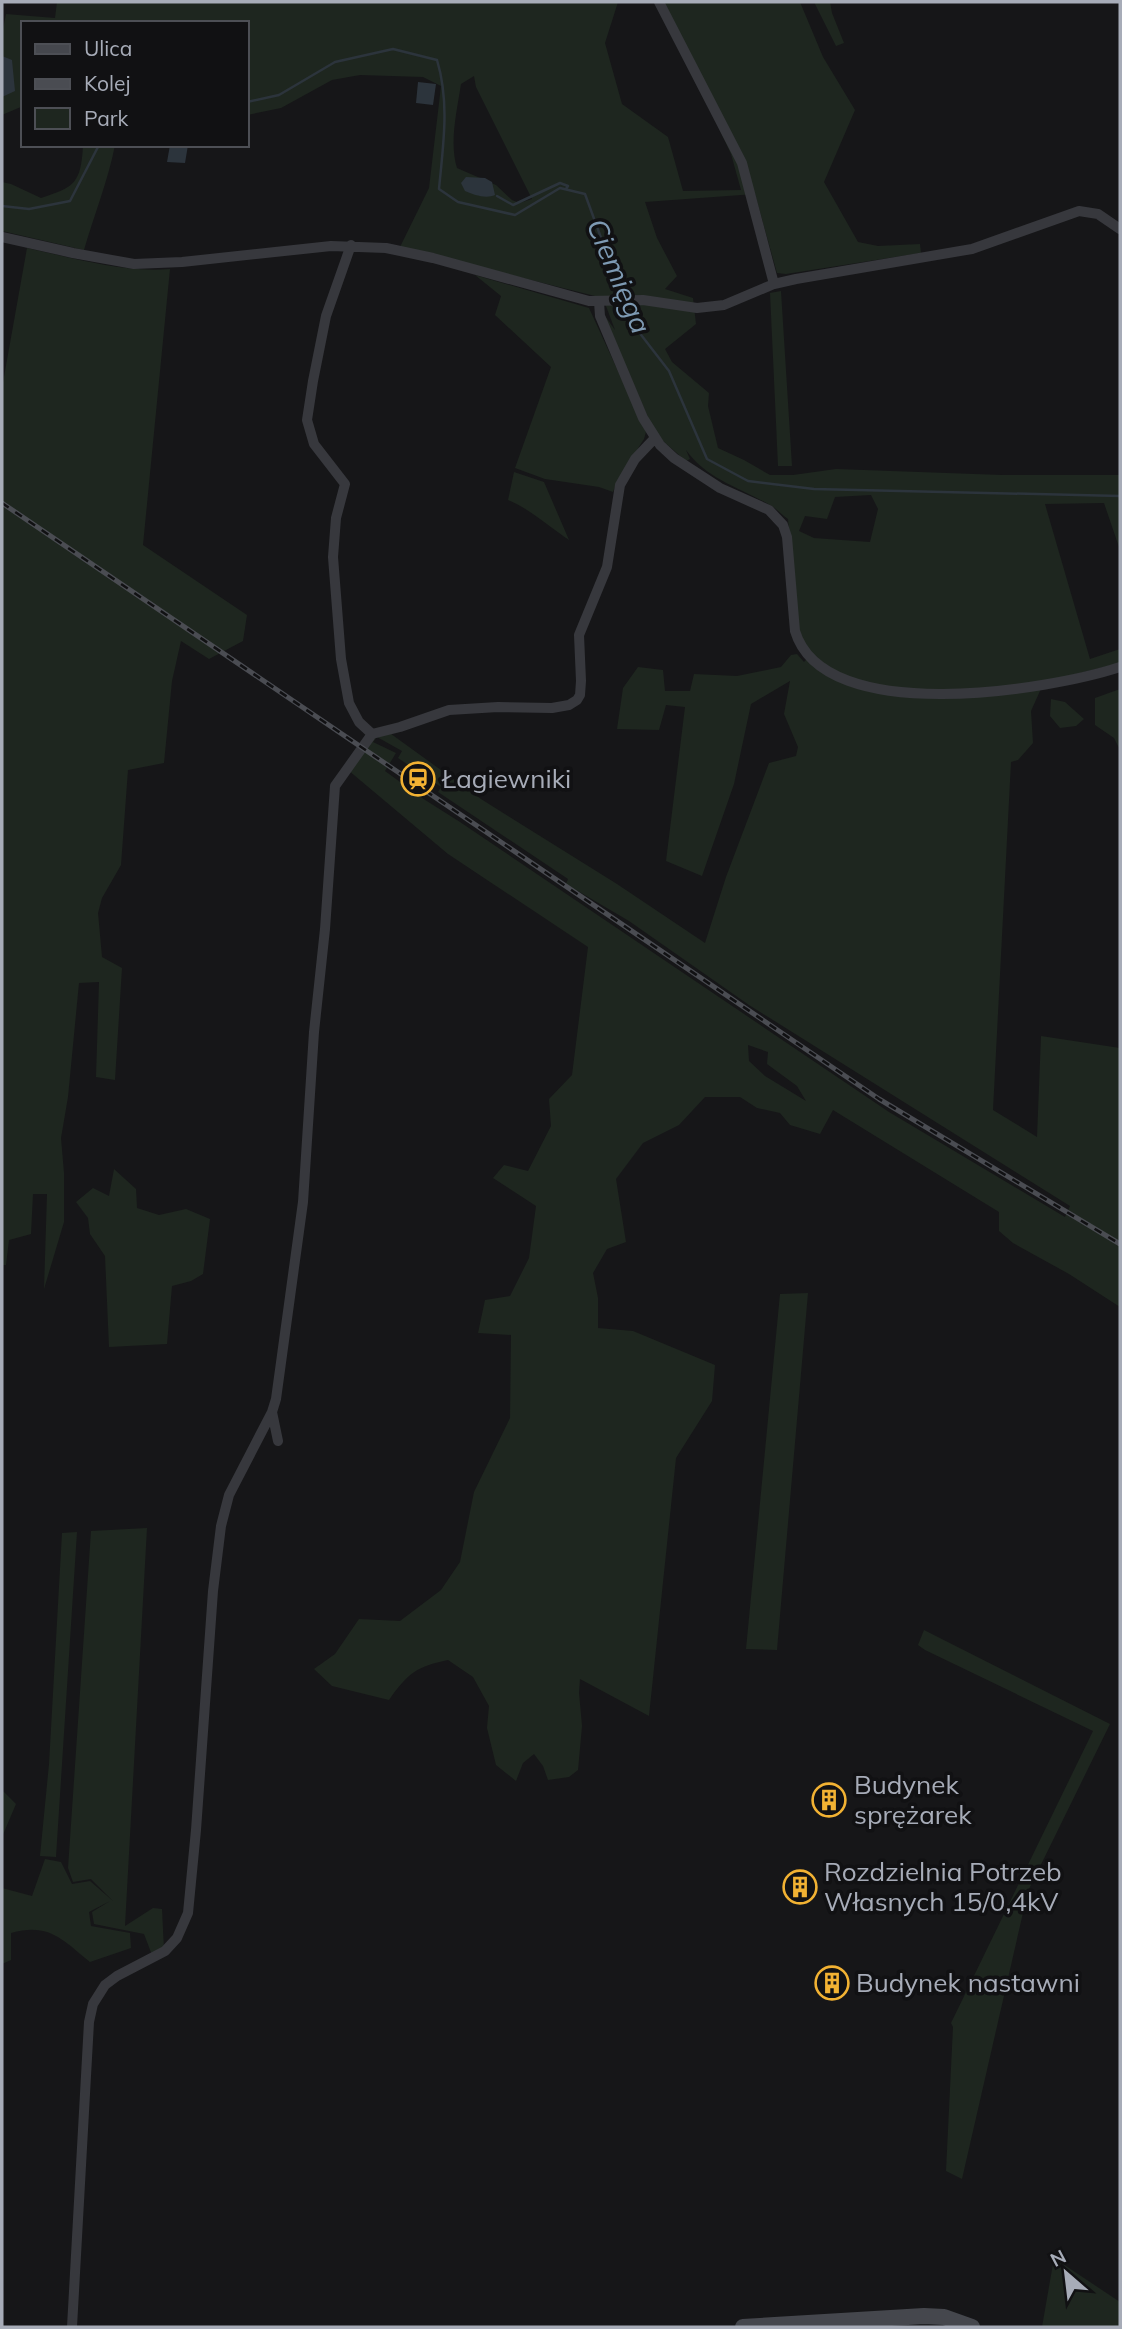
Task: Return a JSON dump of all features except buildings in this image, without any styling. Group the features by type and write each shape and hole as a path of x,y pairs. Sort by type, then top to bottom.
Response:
{"street":[{"path":"659,2 741,163 774,285"},
{"path":"2,237 84,256 134,264 182,262 351,245 409,252 599,302 643,300 697,308 735,302 774,285 851,268 972,249 1079,211 1098,214 1120,229"},
{"path":"351,245 326,316 307,420 314,444 345,484 336,518 333,545 341,659 349,703 359,722 372,734"},
{"path":"599,302 600,316 643,418 655,438 668,452 705,478 733,495 769,510 779,520 787,537 797,637 804,650 833,673 889,690 951,695 1038,687 1120,667"},
{"path":"72,2327 90,2013 96,1997 111,1980 165,1951 177,1938 188,1913 213,1591 221,1525 229,1495 272,1412 281,1369 303,1202 335,786 372,734 449,710 552,708 569,705 577,699 581,681 579,635 609,559 620,485 635,459 655,438"},
{"path":"272,1412 278,1441"},
{"path":"743,2327 924,2316 944,2317 972,2327"}],"green space":[{"path":"57,2 618,2 605,43 622,104 668,137 683,191 741,190 731,154 663,2 800,2 823,57 855,110 824,182 858,242 878,246 920,244 921,253 786,274 777,273 755,194 645,202 657,238 677,276 665,289 693,298 696,324 665,349 672,362 709,393 708,406 718,448 770,475 836,469 1002,475 1120,475 1120,550 1104,503 1045,504 1090,659 1120,649 1120,663 1044,682 1031,711 1033,743 1018,760 1011,762 993,1110 1037,1137 1041,1036 1120,1048 1120,1307 1069,1274 1013,1243 999,1231 999,1212 833,1110 820,1134 790,1125 780,1113 757,1108 740,1097 705,1097 679,1125 643,1143 616,1179 626,1242 607,1249 593,1273 598,1298 598,1328 633,1331 715,1365 712,1401 676,1458 649,1716 580,1679 582,1726 578,1770 569,1777 548,1780 543,1766 534,1754 523,1763 516,1781 496,1765 487,1728 489,1706 473,1677 448,1660 414,1672 389,1700 332,1686 314,1669 335,1654 359,1619 400,1621 441,1590 460,1562 474,1492 510,1418 511,1335 478,1333 485,1300 510,1296 529,1258 536,1206 493,1178 504,1165 528,1171 551,1126 549,1099 572,1075 588,947 448,854 348,770 372,734 387,731 481,799 705,943 726,877 769,763 796,756 798,747 784,714 790,681 751,704 734,784 702,876 666,861 685,707 666,705 659,730 617,729 623,688 638,667 663,670 665,691 690,691 694,674 737,676 781,667 791,655 797,654 804,662 812,654 802,642 796,617 788,519 770,505 714,476 686,450 690,459 686,461 655,434 603,313 615,330 603,298 400,247 429,188 441,86 423,77 360,75 332,80 281,108 248,115 248,21 21,21 21,107 2,115 2,34 6,14 55,18","holes":["474,76 476,87 532,199 519,203 496,185 457,168 454,137 461,84","871,495 878,509 870,542 814,538 799,531 805,516 827,519 835,497","377,737 402,751 398,758 441,787 438,792 568,879 566,884 629,921 749,1005 1070,1206 1065,1217 889,1112 422,798 385,771 396,753 373,742","748,1045 768,1052 767,1064 797,1086 806,1101 765,1076 749,1061"]},
{"path":"814,2 830,2 844,43 836,46"},
{"path":"83,147 114,147 84,250 2,231 2,182 41,198 69,186 78,176"},
{"path":"27,248 116,267 170,269 143,545 247,615 243,641 209,659 181,641 172,681 164,763 128,770 121,865 102,898 98,913 102,957 122,968 115,1080 96,1077 99,982 79,983 68,1097 61,1138 64,1222 44,1289 47,1194 33,1194 31,1234 9,1240 6,1265 2,1265 2,388"},
{"path":"475,275 589,308 646,432 613,492 599,487 545,479 515,468 551,367 495,315 501,296"},
{"path":"781,291 792,466 778,466 770,293"},
{"path":"514,472 544,482 569,540 508,500"},
{"path":"1120,689 1120,750 1114,738 1095,725 1095,698"},
{"path":"1051,699 1065,702 1084,719 1076,726 1060,728 1050,716"},
{"path":"114,1169 136,1189 137,1208 159,1215 186,1209 210,1219 203,1274 191,1281 172,1286 167,1344 109,1347 105,1256 90,1234 88,1218 76,1202 93,1188 109,1196"},
{"path":"808,1293 777,1650 746,1649 780,1294"},
{"path":"147,1528 125,1926 153,1908 162,1909 164,1950 152,1955 144,1934 94,1924 92,1912 110,1901 89,1912 91,1926 130,1933 131,1948 90,1962 55,1935 24,1930 11,1933 11,1960 2,1964 2,1888 32,1896 45,1859 61,1862 72,1884 90,1881 113,1901 91,1879 73,1882 68,1868 91,1531"},
{"path":"77,1532 56,1857 40,1856 49,1764 62,1533"},
{"path":"924,1630 1110,1724 1028,1891 962,2179 946,2171 953,2027 951,2023 1093,1731 925,1650 918,1645"},
{"path":"2,1790 16,1804 2,1837"},
{"path":"1054,2258 1120,2302 1120,2327 1042,2327"}],"shaded area":[{"path":"2,56 12,60 15,91 2,97"},
{"path":"418,82 436,84 433,105 416,103"},
{"path":"170,147 188,147 185,163 167,162"},
{"path":"466,177 485,178 492,182 495,195 484,197 465,191 461,183"}],"waterway":[{"name":"Ciemięga","path":"248,102 279,95 335,62 393,49 437,60 444,108 439,189 458,202 515,215 560,188 585,194 623,298"},
{"name":"Ciemięga","path":"2,206 29,209 70,201 98,147"},
{"path":"497,196 513,205 560,183 568,186 566,189"},
{"name":"Ciemięga","path":"625,304 635,327 669,371 707,459 748,481 814,489 1120,496"}],"railway":[{"path":"2,503 879,1099 1120,1244"}],"place":[{"name":"Łagiewniki","path":"418,779"},
{"name":"Budynek sprężarek","path":"829,1800"},
{"name":"Rozdzielnia Potrzeb Własnych 15/0,4kV","path":"800,1887"},
{"name":"Budynek nastawni","path":"832,1983"}]}
